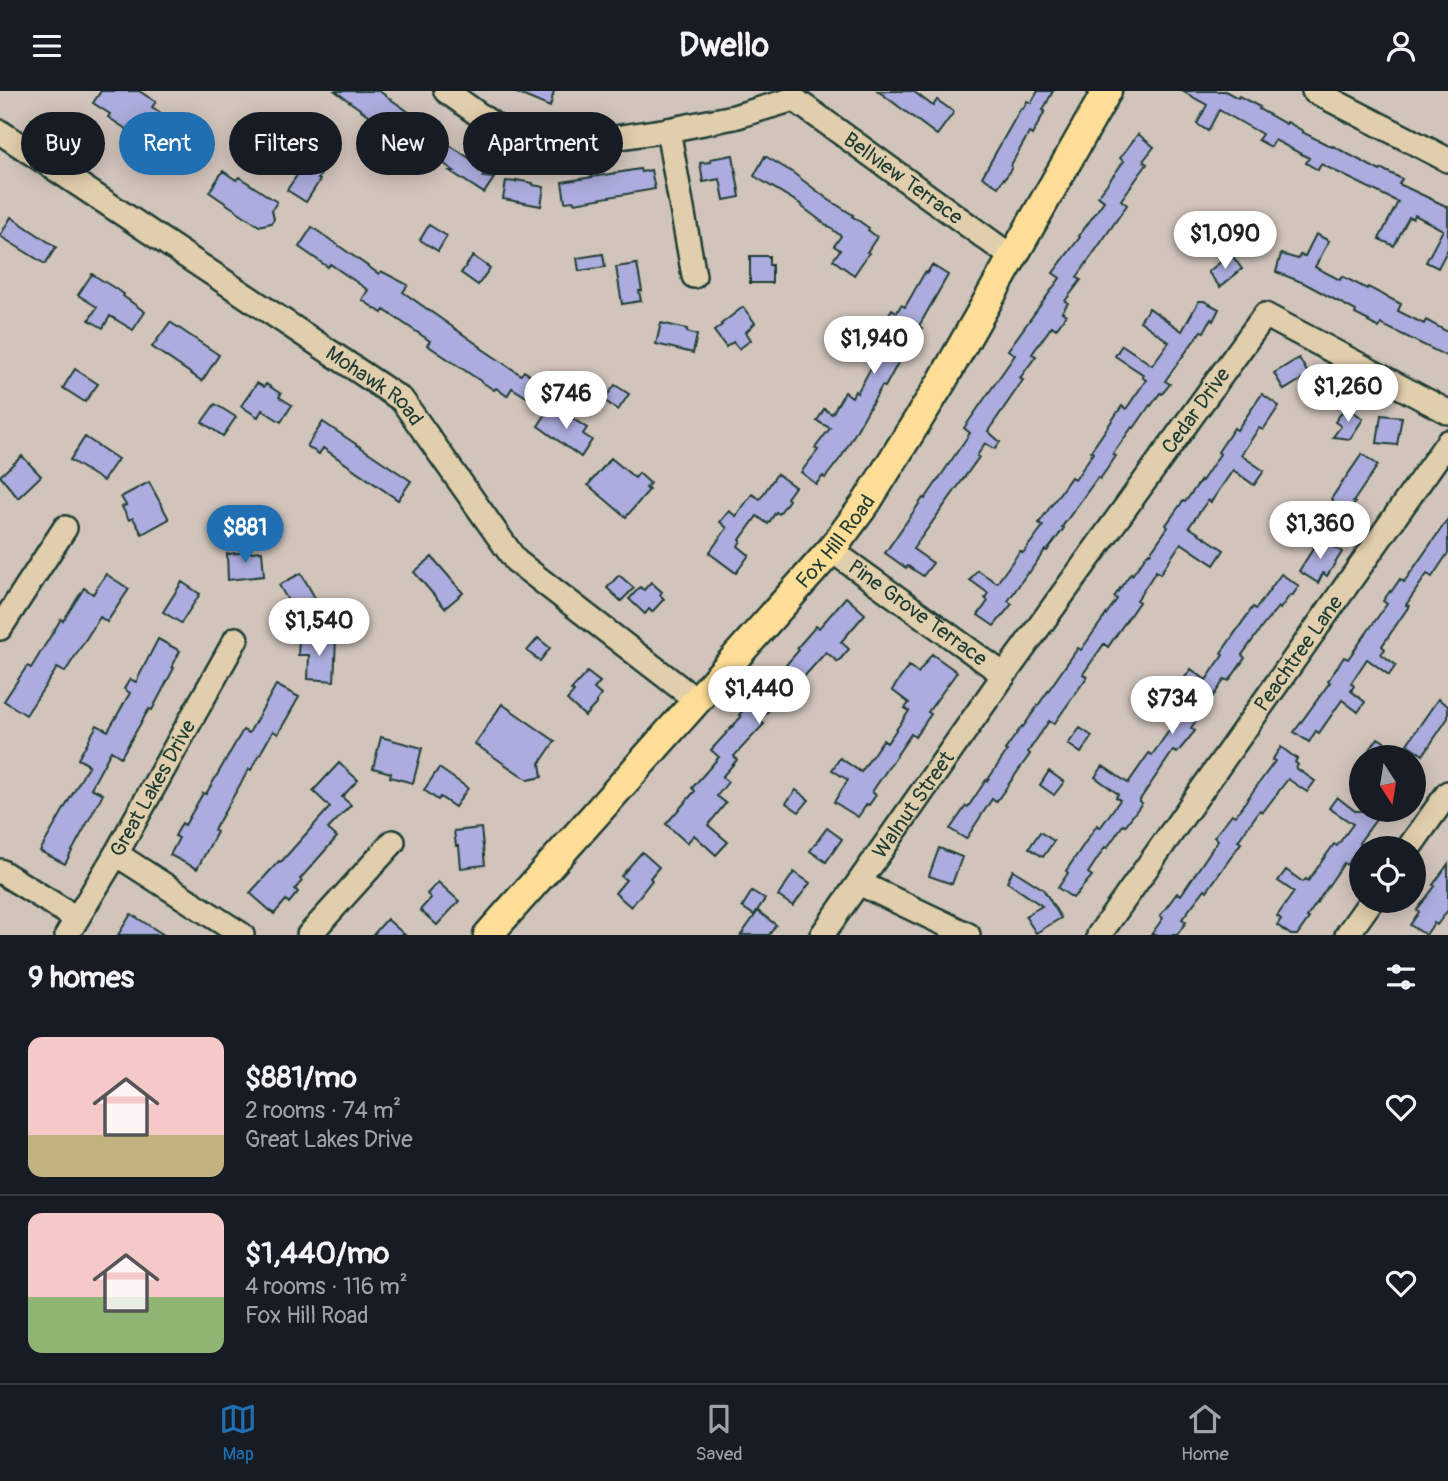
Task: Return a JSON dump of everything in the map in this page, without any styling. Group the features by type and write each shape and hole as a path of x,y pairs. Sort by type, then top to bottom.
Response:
{"main road":[{"name":"Fox Hill Road","path":"488,935 831,550 866,503 940,383 1107,91"}],"street":[{"path":"446,91 513,139 544,146 668,130 734,117 793,95"},
{"path":"1314,91 1448,160"},
{"name":"Bellview Terrace","path":"793,95 1012,257"},
{"path":"668,130 694,275"},
{"name":"Mohawk Road","path":"0,132 402,400 516,561 696,700"},
{"name":"Cedar Drive","path":"1004,675 1265,315 1448,412"},
{"name":"Peachtree Lane","path":"1099,935 1448,442"},
{"path":"0,628 65,528"},
{"name":"Pine Grove Terrace","path":"831,550 1004,675"},
{"name":"Great Lakes Drive","path":"72,927 116,854 236,639"},
{"name":"Walnut Street","path":"822,935 1004,675"},
{"path":"1417,836 1448,793"},
{"path":"309,935 393,842"},
{"path":"116,854 242,935"},
{"path":"0,871 72,927"},
{"path":"859,883 968,935"},
{"path":"1347,935 1363,913"}],"building":[{"path":"101,91 139,91 156,102 152,107 160,112 119,112 119,124 108,117 110,114 93,103"},
{"path":"335,91 379,91 409,112 364,112"},
{"path":"512,91 554,91 550,107"},
{"path":"878,91 913,91 933,106 937,100 954,112 937,135"},
{"path":"1038,91 1053,91 1032,135 1029,133 1012,167 998,187 982,177 1021,108 1023,109 1027,101 1031,103"},
{"path":"1182,91 1225,91 1238,98 1239,96 1286,124 1287,122 1380,171 1382,169 1402,179 1399,184 1448,207 1448,249 1438,268 1426,262 1443,230 1415,215 1413,219 1409,217 1394,246 1379,239 1398,202 1321,164 1318,170 1306,163 1309,158 1275,140 1271,147 1258,140 1262,134 1219,110 1208,131 1197,124 1207,105"},
{"path":"1138,134 1154,147 1143,161 1147,164 1121,200 1127,205 1077,277 1081,280 1065,301 1068,303 1062,312 1066,315 1056,329 1052,326 1032,354 1036,356 1020,378 1023,380 988,431 1000,442 995,449 985,443 977,456 979,457 913,549 933,563 923,576 908,566 906,568 885,553 970,433 964,428 1015,355 1008,350 1060,278 1053,273 1104,201 1098,196 1124,161 1120,158"},
{"path":"449,145 463,154 463,175 494,178 484,193 450,171 454,171 449,167"},
{"path":"733,155 740,197 724,200 720,179 703,182 700,163"},
{"path":"765,156 853,215 877,237 854,275 833,260 840,250 834,246 841,236 802,205 754,176"},
{"path":"651,170 655,189 575,203 565,202 562,182 604,175 623,175 623,172"},
{"path":"223,171 236,180 239,177 277,202 272,210 274,219 271,223 259,226 209,192"},
{"path":"297,175 321,175 306,202 287,190"},
{"path":"516,180 544,187 541,206 503,199 506,181"},
{"path":"11,217 56,247 45,264 0,236"},
{"path":"429,225 447,236 438,251 420,240"},
{"path":"312,227 379,274 381,271 408,285 403,292 521,375 524,371 539,381 528,398 512,388 507,396 496,388 494,390 427,345 430,341 384,310 382,313 362,300 368,290 299,247"},
{"path":"1316,234 1329,241 1315,267 1340,280 1342,276 1367,289 1368,287 1401,304 1398,311 1424,324 1426,320 1448,332 1448,357 1381,324 1379,328 1355,314 1356,311 1304,283 1276,272 1281,254 1298,259 1300,255 1305,256"},
{"path":"603,254 605,267 579,271 577,258"},
{"path":"1231,254 1242,269 1220,287 1208,272"},
{"path":"473,256 490,268 478,285 461,273"},
{"path":"750,256 769,256 772,283 750,283"},
{"path":"637,264 641,301 622,304 616,267"},
{"path":"932,265 948,275 919,326 922,328 913,343 910,341 842,456 825,478 823,476 816,484 801,472 830,428 817,421 824,409 832,414 845,392 852,397 855,391 857,393 875,361 868,357 883,331 880,329 892,309 897,312 901,305 905,307 925,272 927,273"},
{"path":"92,274 124,294 123,296 145,312 133,330 110,316 103,328 89,320 97,307 78,295"},
{"path":"1199,301 1219,309 1213,321 1211,319 1204,332 1201,331 1165,381 1170,384 1150,405 1134,428 1132,427 1113,454 1116,456 1100,479 1098,477 1047,551 1045,550 1028,572 1008,601 1012,604 994,626 978,615 988,601 985,598 988,593 970,580 977,570 997,583 1020,551 1023,553 1043,526 1039,523 1071,477 1075,480 1122,406 1126,409 1146,380 1142,377 1144,375 1115,356 1122,345 1152,365 1169,342 1140,321 1149,308 1182,331"},
{"path":"743,307 755,323 746,332 751,340 739,349 733,342 726,347 714,331"},
{"path":"170,322 219,355 202,381 152,347"},
{"path":"661,323 687,329 687,332 697,335 693,353 656,344"},
{"path":"1299,358 1309,375 1284,390 1274,373"},
{"path":"75,369 98,384 85,402 63,388"},
{"path":"257,383 264,387 266,384 292,405 281,422 262,410 258,417 241,406"},
{"path":"615,385 629,394 618,410 604,400"},
{"path":"1262,394 1279,406 1263,430 1259,428 1241,455 1264,471 1254,485 1233,470 1211,502 1208,500 1189,527 1224,550 1214,565 1181,543 1160,574 1156,571 1137,600 1139,602 1108,647 1104,644 1083,674 1087,677 1054,724 1049,721 1028,752 1030,754 996,802 992,799 966,839 950,829 987,781 1007,751 1005,750 1078,648 1081,650 1117,599 1114,597 1131,573 1132,575 1150,553 1183,501 1185,502 1202,481 1234,428 1237,430"},
{"path":"215,404 236,417 223,436 202,422"},
{"path":"552,405 587,428 583,434 592,440 581,457 538,426"},
{"path":"1346,406 1363,419 1350,439 1333,437 1341,426 1335,422"},
{"path":"1381,415 1402,417 1397,445 1377,443"},
{"path":"323,422 411,481 398,500 323,448 319,454 307,446"},
{"path":"85,437 118,459 103,481 70,460"},
{"path":"1362,454 1378,465 1339,527 1323,516 1333,501 1331,499"},
{"path":"22,456 41,476 18,498 0,476"},
{"path":"611,458 635,478 639,473 650,483 646,488 649,490 626,517 588,485"},
{"path":"777,474 795,487 779,514 776,512 768,524 757,516 740,540 738,546 749,555 736,573 709,553 727,528 720,522 729,511 736,516 752,494 760,499"},
{"path":"149,482 169,519 142,534 133,518 129,520 122,507 126,505 121,497"},
{"path":"1448,519 1448,553 1432,577 1427,574 1382,646 1385,649 1381,654 1396,665 1389,675 1367,659 1351,683 1354,686 1351,691 1365,702 1358,712 1342,700 1319,733 1316,731 1309,742 1294,732 1330,682 1328,681 1344,657 1348,659 1387,604 1383,601 1390,591 1400,579 1404,582"},
{"path":"1320,538 1342,552 1327,576 1323,573 1318,583 1299,571"},
{"path":"262,551 264,576 228,580 227,554"},
{"path":"432,557 463,593 445,608 414,572"},
{"path":"301,573 319,605 295,618 279,585"},
{"path":"106,574 129,589 107,622 100,617 65,672 57,668 26,715 4,701 27,666 31,668 84,588 93,594"},
{"path":"1281,574 1299,586 1292,596 1290,595 1280,609 1278,607 1262,627 1242,655 1245,658 1229,681 1225,679 1191,728 1195,731 1177,753 1173,751 1139,801 1142,803 1107,848 1105,847 1088,873 1092,876 1073,898 1058,888 1068,873 1066,871 1097,825 1100,828 1120,800 1116,797 1118,794 1095,777 1103,766 1128,783 1171,728 1167,725 1182,702 1172,696 1191,669 1206,680 1253,607 1256,609"},
{"path":"619,575 634,588 621,601 607,588"},
{"path":"182,582 200,594 181,623 163,612"},
{"path":"651,582 662,592 660,595 664,599 652,612 649,609 645,614 629,599 640,587 644,590"},
{"path":"846,597 865,614 841,642 849,649 838,662 826,652 785,698 782,695 760,720 764,724 734,756 737,760 722,777 728,782 717,796 726,803 708,825 728,842 716,855 694,835 687,843 666,824 695,791 692,788 719,757 711,750 741,717 739,715 757,693 760,695 799,650 797,648 816,626 819,628"},
{"path":"299,638 336,640 334,681 308,679 309,655 298,655"},
{"path":"538,638 550,648 540,661 527,651"},
{"path":"158,639 180,651 172,667 174,668 152,710 149,709 121,757 111,751 91,788 103,794 65,864 40,851 89,765 78,759 97,725 108,731 130,693 124,689 130,679 136,682"},
{"path":"932,654 957,672 928,712 931,714 915,737 911,734 872,792 876,795 858,817 834,802 848,780 832,770 840,758 861,772 883,740 887,743 909,711 905,708 909,703 892,690 909,666 918,673"},
{"path":"587,672 600,682 594,689 601,695 585,716 567,700 574,692 571,690"},
{"path":"276,685 299,697 278,734 273,731 251,770 249,769 214,830 217,832 197,869 170,855 179,838 175,836 182,823 185,825 203,793 206,794 243,730 249,733"},
{"path":"1438,699 1448,706 1448,718 1426,751 1426,745 1407,744"},
{"path":"502,704 555,741 540,763 542,777 528,780 475,744"},
{"path":"1080,728 1092,736 1081,753 1068,744"},
{"path":"381,737 422,748 413,783 390,777 391,773 373,768"},
{"path":"1378,738 1389,745 1373,745"},
{"path":"1281,747 1297,759 1296,768 1315,781 1307,792 1288,779 1263,812 1260,810 1238,841 1241,843 1207,891 1205,889 1182,919 1186,922 1177,935 1151,935 1163,918 1160,916 1177,893 1181,895 1218,840 1214,837 1232,814 1235,816 1275,761 1272,760"},
{"path":"339,763 358,780 342,797 351,805 328,829 337,837 300,879 302,881 295,889 298,892 289,903 286,900 274,914 250,893 330,807 313,791"},
{"path":"439,768 468,788 455,807 424,790"},
{"path":"1049,771 1064,782 1054,795 1040,785"},
{"path":"796,790 809,800 799,812 786,803"},
{"path":"1337,797 1349,806 1349,821 1329,808"},
{"path":"1374,823 1364,836 1349,836 1349,862 1347,865 1344,863 1297,935 1291,935 1277,925 1281,919 1277,916 1294,892 1278,881 1286,870 1303,882 1306,879 1308,881 1334,844 1337,846 1353,824"},
{"path":"481,828 485,865 461,868 459,846 456,846 454,831"},
{"path":"827,828 842,839 826,862 810,851"},
{"path":"1040,832 1054,841 1043,857 1029,848"},
{"path":"939,848 962,857 952,884 929,876"},
{"path":"642,852 659,867 631,907 615,893 626,880 621,876"},
{"path":"1448,864 1448,910 1426,935 1410,925 1418,913 1426,913 1426,898 1435,886 1433,885"},
{"path":"1013,870 1043,889 1061,918 1036,933 1025,916 1042,906 1007,882"},
{"path":"794,872 810,883 793,906 778,896"},
{"path":"438,882 459,901 437,925 420,910 431,898 427,894"},
{"path":"752,891 765,899 754,915 742,907"},
{"path":"758,911 776,925 769,935 741,935"},
{"path":"131,914 164,935 118,935"},
{"path":"387,919 405,935 373,935"}]}
